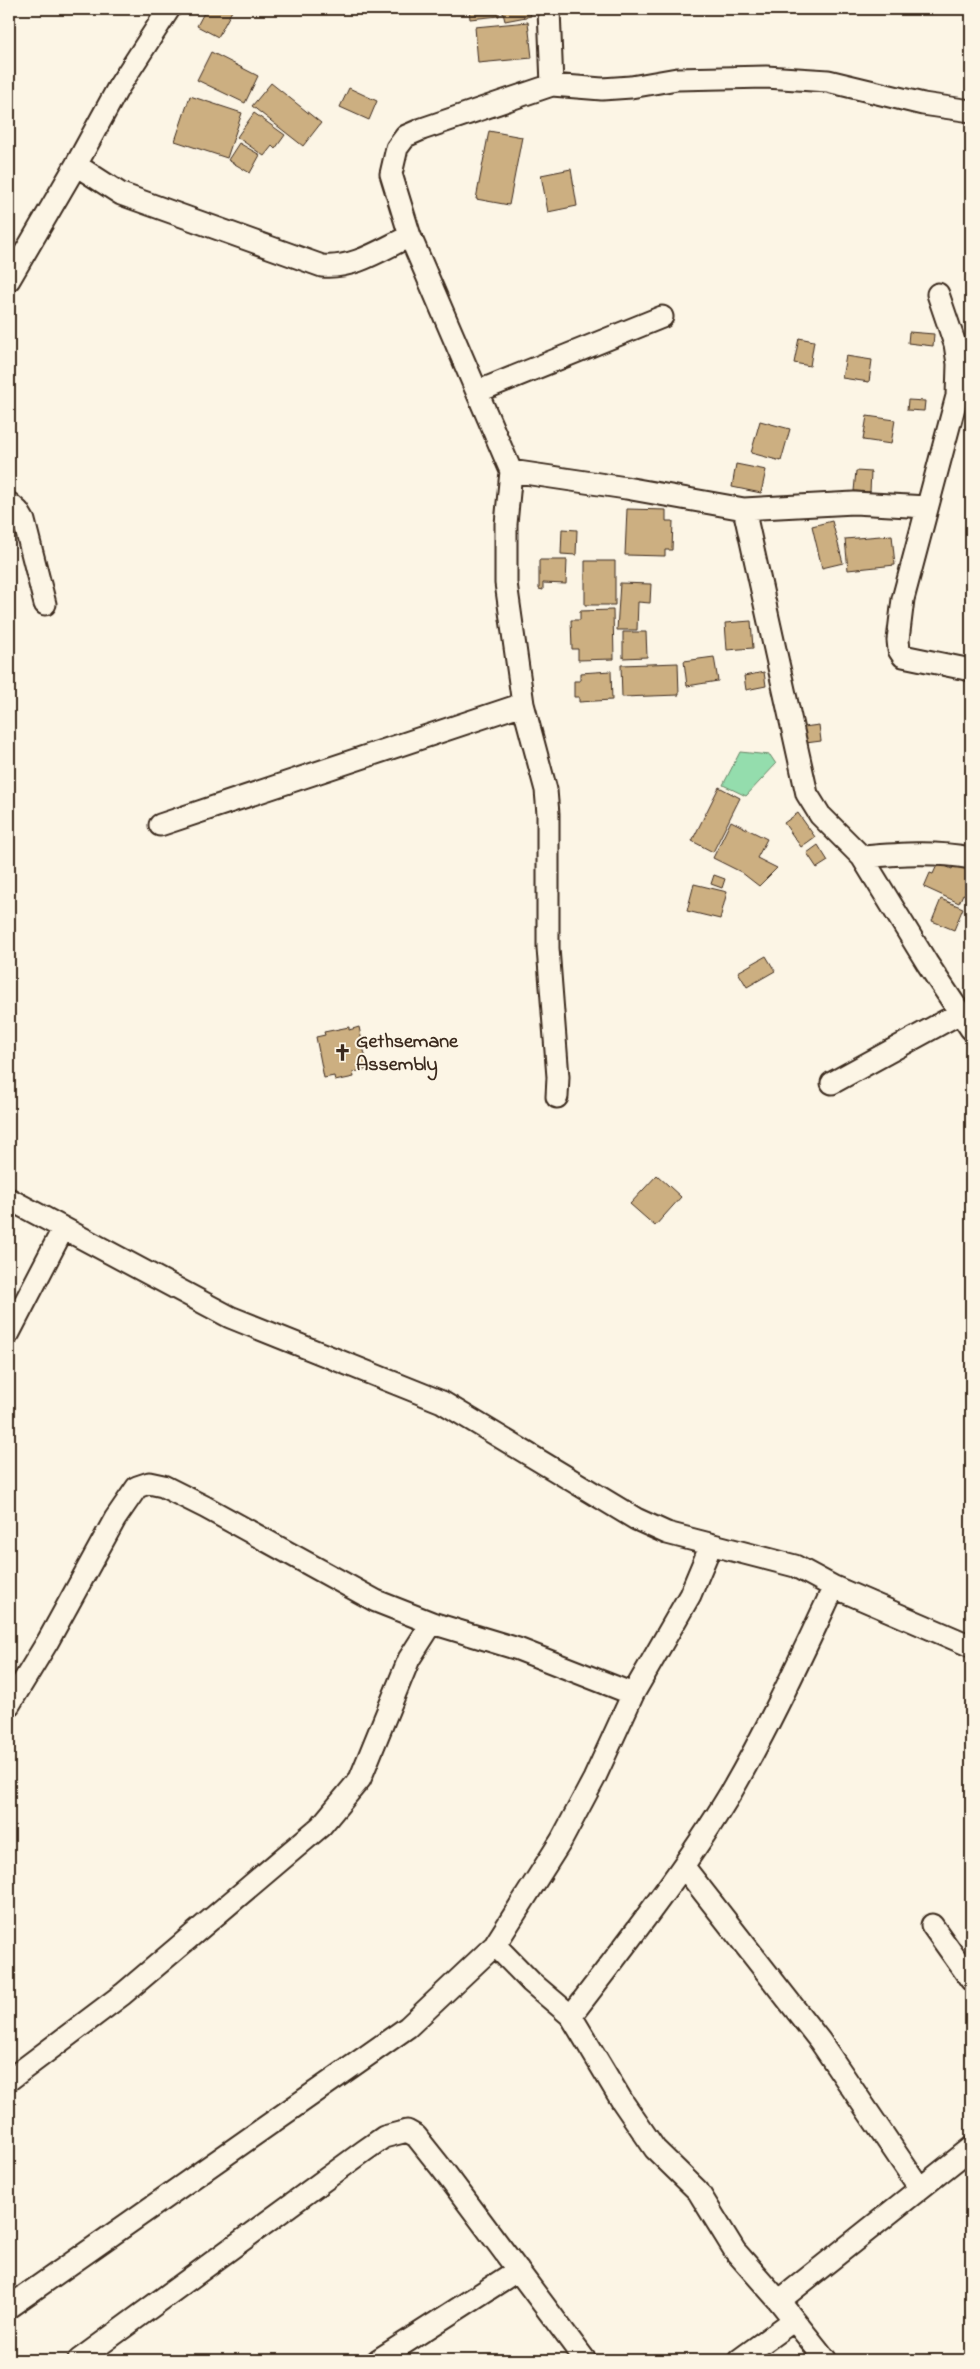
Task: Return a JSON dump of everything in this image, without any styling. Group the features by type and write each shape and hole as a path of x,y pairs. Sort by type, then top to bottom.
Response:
{"street":[{"path":"9,278 76,165 118,88 169,9"},
{"path":"549,9 552,85"},
{"path":"557,1097 558,1077 548,948 548,814 546,790 523,704 506,583 506,524 512,471 479,391 410,236 390,174 397,148 406,136 552,85 602,88 631,87 678,79 766,78 819,81 923,104 971,111"},
{"path":"76,165 121,194 322,266 337,267 349,265 410,236"},
{"path":"938,294 955,344 958,364 957,396 903,599 898,640 899,650 903,656 971,670"},
{"path":"479,391 662,317"},
{"path":"512,471 626,488 744,509 854,503 927,507"},
{"path":"9,503 18,511 24,521 45,604"},
{"path":"744,509 807,794 820,815 862,856 966,1021 832,1083"},
{"path":"160,825 523,704"},
{"path":"862,856 922,853 947,854 971,858"},
{"path":"9,1199 230,1317 442,1402 636,1519 667,1533 795,1566 834,1587 971,1646"},
{"path":"9,1333 63,1229"},
{"path":"9,1705 48,1641 115,1519 137,1487 149,1483 163,1486 205,1507 376,1601 432,1624 518,1648 633,1694"},
{"path":"9,2307 408,2027 495,1945 561,1842 594,1779 633,1694 687,1602 711,1545"},
{"path":"571,2016 684,1867 730,1794 771,1720 834,1587"},
{"path":"9,2080 123,1994 320,1826 360,1779 409,1659 432,1624"},
{"path":"684,1867 820,2041 919,2187"},
{"path":"932,1925 971,1980"},
{"path":"495,1945 531,1982 571,2016 622,2100 655,2149 698,2191 735,2251 779,2301 826,2360"},
{"path":"79,2360 364,2150 384,2137 407,2131 416,2136 443,2170 585,2360"},
{"path":"779,2301 919,2187 971,2148"},
{"path":"378,2360 518,2270"},
{"path":"740,2360 794,2320"}],"green space":[{"path":"740,752 770,755 776,764 746,796 723,785"}],"building":[{"path":"206,9 233,9 218,37 197,26"},
{"path":"469,9 499,9 499,16 470,19"},
{"path":"502,9 529,9 531,16 505,21"},
{"path":"528,22 532,58 478,63 475,27"},
{"path":"211,52 258,76 245,103 197,80"},
{"path":"271,83 321,123 303,146 252,106"},
{"path":"349,88 377,101 369,120 340,107"},
{"path":"190,96 242,113 227,158 175,141"},
{"path":"254,113 285,135 275,149 272,146 264,156 237,137"},
{"path":"489,131 522,137 509,205 476,199"},
{"path":"239,143 260,155 250,173 228,160"},
{"path":"571,169 577,206 548,212 541,175"},
{"path":"909,332 934,334 933,346 908,343"},
{"path":"799,338 814,341 810,366 794,363"},
{"path":"846,356 872,360 869,382 842,378"},
{"path":"908,400 925,401 924,411 907,410"},
{"path":"867,416 895,420 891,444 863,440"},
{"path":"760,421 790,429 781,461 751,453"},
{"path":"736,464 766,470 761,493 732,487"},
{"path":"856,471 871,472 870,492 854,491"},
{"path":"627,509 666,510 666,521 673,521 672,550 665,550 665,556 625,555"},
{"path":"832,521 843,563 822,568 812,526"},
{"path":"562,529 577,530 576,555 561,554"},
{"path":"892,535 895,565 848,570 845,539"},
{"path":"539,560 567,560 566,584 543,583 543,590 539,589"},
{"path":"585,561 615,561 615,605 585,605"},
{"path":"620,583 651,584 650,603 638,602 637,630 617,630"},
{"path":"613,610 614,659 578,660 578,649 572,649 571,620 580,620 580,611"},
{"path":"751,621 753,648 727,650 725,623"},
{"path":"623,632 646,632 647,657 623,658"},
{"path":"714,657 718,681 687,686 684,661"},
{"path":"678,663 679,695 622,697 621,665"},
{"path":"611,671 612,700 579,702 579,697 574,697 574,681 580,681 580,673"},
{"path":"764,672 766,686 746,690 744,676"},
{"path":"819,725 821,741 798,744 796,728"},
{"path":"719,787 740,798 713,852 692,841"},
{"path":"798,813 815,837 801,847 784,823"},
{"path":"731,821 767,839 757,858 777,868 759,886 741,872 713,858"},
{"path":"818,845 828,861 817,868 807,853"},
{"path":"957,859 971,865 971,888 968,896 963,894 959,903 924,887 930,873 933,874 938,863 952,869"},
{"path":"714,875 725,879 722,888 711,884"},
{"path":"694,884 727,892 720,919 687,911"},
{"path":"941,899 963,908 954,930 932,921"},
{"path":"766,956 775,971 747,987 738,972"},
{"name":"Gethsemane Assembly","path":"349,1027 349,1030 359,1027 368,1069 353,1072 354,1077 335,1081 334,1076 324,1078 316,1037 325,1035 324,1032"},
{"path":"657,1175 681,1197 655,1226 630,1204"}],"place":[{"name":"Gethsemane Assembly","path":"342,1053"}]}
